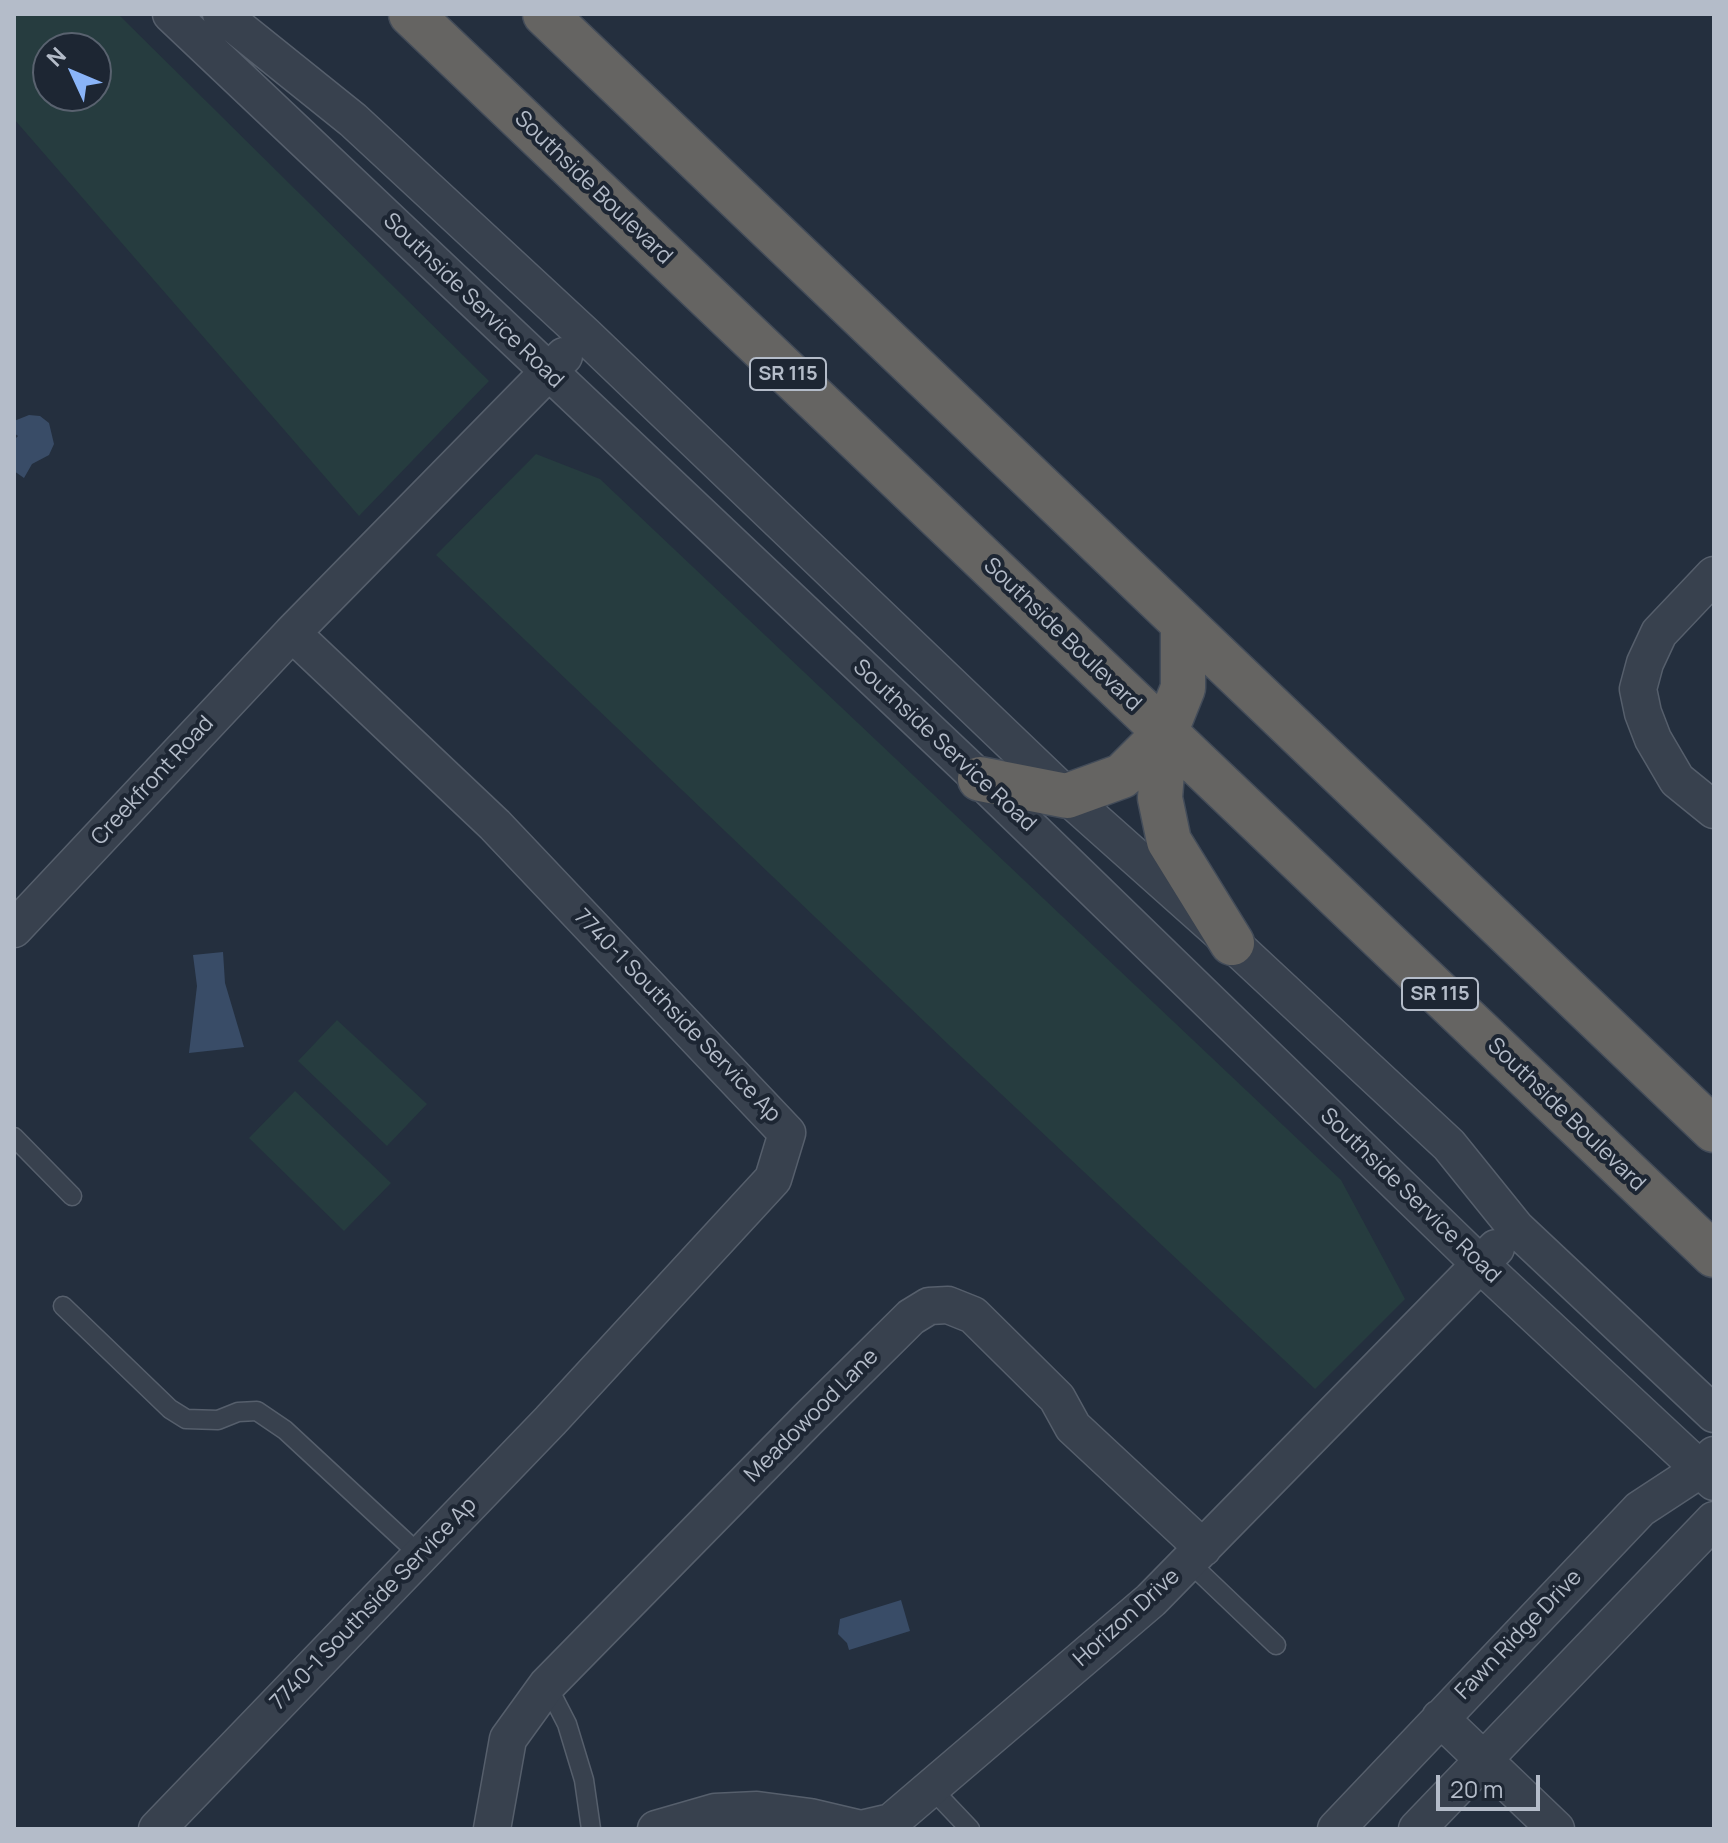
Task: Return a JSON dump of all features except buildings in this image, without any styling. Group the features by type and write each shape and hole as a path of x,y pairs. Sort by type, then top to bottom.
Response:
{"highway":[{"name":"Southside Boulevard","path":"411,14 1714,1255"},
{"path":"545,14 1714,1130"},
{"path":"1183,624 1183,688 1165,733 1160,798 1169,841 1232,943"},
{"path":"980,779 1067,796 1122,776 1165,733"}],"street":[{"name":"Southside Service Road","path":"171,14 980,779 1480,1264 1710,1469"},
{"path":"221,14 353,120 585,335 1067,796 1232,943 1449,1145 1516,1228 1714,1414"},
{"path":"292,633 585,335"},
{"path":"1714,575 1659,633 1645,663 1638,689 1653,739 1677,780 1714,810"},
{"name":"Creekfront Road","path":"14,929 292,633"},
{"name":"7740-1 Southside Service Ap","path":"157,1829 550,1421 773,1179 787,1133 495,825 292,633"},
{"name":"Horizon Drive","path":"656,1829 715,1812 757,1810 861,1829 891,1822 1151,1600 1516,1228"},
{"name":"Meadowood Lane","path":"492,1829 508,1739 547,1685 820,1407 911,1317 929,1306 948,1305 973,1315 1057,1398 1073,1427 1196,1555"},
{"name":"Fawn Ridge Drive","path":"1336,1829 1640,1509 1710,1469"},
{"path":"1417,1829 1714,1520"},
{"path":"1440,1718 1556,1829"}],"lane":[{"path":"14,1137 72,1196"},
{"path":"63,1306 170,1409 186,1419 218,1420 238,1412 257,1411 285,1430 421,1556"},
{"path":"1196,1555 1276,1645"},
{"path":"547,1685 567,1724 584,1780 591,1829"},
{"path":"932,1789 970,1829"}],"green space":[{"path":"14,14 118,14 489,381 359,516 14,119"},
{"path":"536,454 600,479 1341,1180 1405,1299 1315,1389 950,1046 436,555"},
{"path":"337,1020 427,1104 387,1146 298,1061"},
{"path":"295,1091 391,1183 344,1231 249,1138"}],"water":[{"path":"29,415 40,416 49,423 54,444 49,455 32,464 24,478 14,471 14,440 18,436 14,433 14,421"},
{"path":"223,952 225,983 244,1047 189,1053 197,986 193,955"},
{"path":"901,1600 910,1631 849,1650 838,1634 840,1619"}]}
